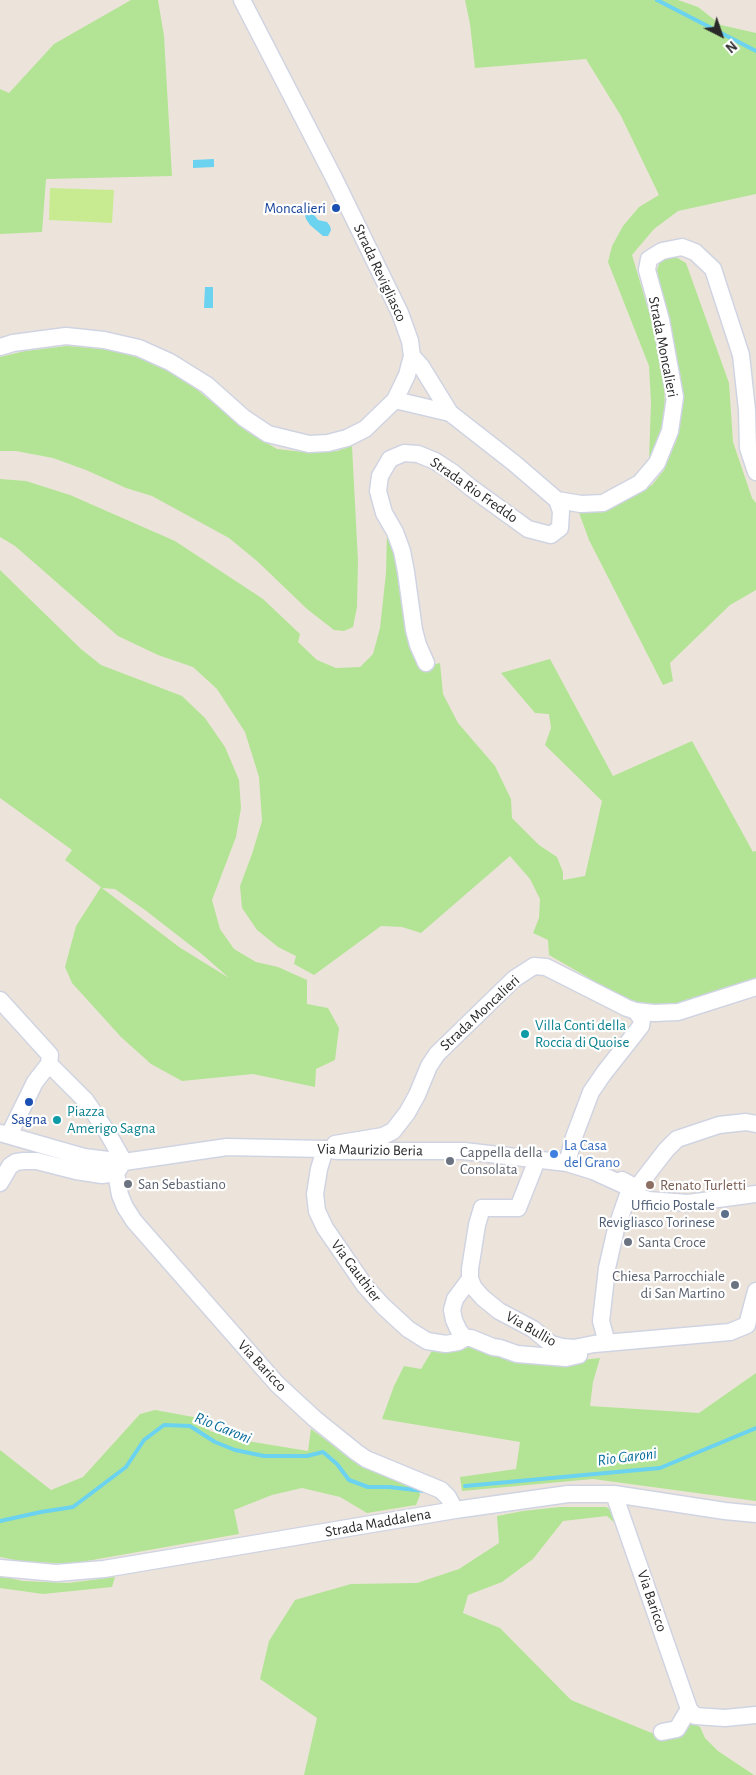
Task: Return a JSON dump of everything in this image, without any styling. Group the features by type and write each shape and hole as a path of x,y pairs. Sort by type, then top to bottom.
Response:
{"street":[{"name":"Strada Revigliasco","path":"0,346 66,336 104,340 139,348 170,362 207,385 244,418 268,434 309,444 328,443 347,438 365,429 395,400 407,375 412,356 410,342 400,313 334,178 242,0"},
{"name":"Strada Moncalieri","path":"557,500 580,504 603,503 640,483 657,463 670,431 675,397 661,320 647,270 649,260 662,251 682,248 695,252 713,269 741,356 747,410 748,448 756,472"},
{"path":"412,356 421,366 450,413 514,463 557,500"},
{"path":"395,400 450,413"},
{"name":"Strada Rio Freddo","path":"426,663 414,630 402,551 395,532 384,513 378,491 380,476 390,459 404,453 418,454 435,461 528,528 551,535 560,528 561,511 557,500"},
{"name":"Strada Moncalieri","path":"325,1148 337,1142 383,1136 393,1131 410,1107 429,1066 441,1049 514,979 527,969 540,965 546,967 636,1011 654,1014 678,1012 756,987"},
{"path":"455,1036 456,1026 462,1018 508,972"},
{"path":"0,1000 50,1055 49,1064 4,1134 120,1168"},
{"path":"567,1163 574,1137 591,1092 641,1026 642,1020 636,1011"},
{"path":"49,1064 86,1101 107,1132 120,1168"},
{"path":"593,1172 614,1176 636,1187 677,1138 719,1125 746,1122 756,1124"},
{"name":"Via Maurizio Beria","path":"120,1168 227,1147 325,1148 337,1151 464,1151 567,1163 593,1172 648,1200 679,1203 736,1198 756,1194"},
{"name":"Via Gauthier","path":"325,1148 315,1194 317,1211 325,1228 365,1286 383,1306 408,1328 427,1341 446,1344 458,1342 466,1338 478,1340 518,1354 566,1358 587,1353 607,1343 712,1335 740,1329 748,1325 756,1291"},
{"path":"466,1338 459,1331 452,1310 455,1300 470,1279 478,1219 482,1208 518,1208 537,1160"},
{"path":"0,1183 10,1166 16,1162 24,1161 37,1161 76,1171 102,1175 120,1168"},
{"name":"Via Baricco","path":"120,1168 120,1195 134,1221 277,1384 356,1452 374,1462 440,1490 448,1497 455,1510"},
{"path":"607,1343 601,1321 602,1297 609,1255 630,1190"},
{"path":"736,1198 756,1199"},
{"name":"Via Bullio","path":"470,1279 474,1288 488,1303 533,1329 551,1344 574,1348 607,1343"},
{"name":"Strada Maddalena","path":"0,1568 56,1573 104,1569 455,1510 568,1494 614,1494 756,1514"},
{"name":"Via Baricco","path":"614,1494 689,1709"},
{"path":"662,1732 677,1729 689,1709 695,1716 725,1718 756,1714"}],"green space":[{"path":"131,0 158,0 164,36 172,176 46,179 42,232 0,234 0,89 9,93 54,44"},
{"path":"465,0 678,0 698,7 721,25 756,33 756,194 678,211 654,229 632,255 652,322 664,373 665,415 658,445 649,460 651,403 649,366 608,262 612,246 623,226 639,207 659,195 621,116 586,59 475,68"},
{"path":"50,188 114,190 112,223 49,220"},
{"path":"674,256 686,263 729,383 733,442 752,498 756,503 756,590 730,605 670,663 673,681 663,685 589,540 578,510 623,500 652,485 664,470 677,439 680,384 673,337 660,293 657,270 661,258"},
{"path":"67,346 114,350 158,364 195,388 248,432 277,449 312,453 337,451 352,446 358,561 357,607 353,627 344,631 334,630 307,609 257,561 229,538 152,496 126,488 53,458 16,451 0,451 0,357 25,351"},
{"path":"0,479 26,481 70,495 175,541 263,599 300,634 298,642 317,660 336,668 360,667 373,654 380,628 386,573 387,532 394,544 424,667 440,663 443,694 458,723 495,766 511,799 512,818 539,845 557,857 563,872 563,880 585,876 602,801 545,745 551,728 549,714 535,713 501,673 550,659 613,776 692,741 753,852 756,851 756,979 672,1005 652,1006 632,1003 549,955 548,940 533,933 539,918 540,899 530,879 510,856 421,933 402,927 381,926 314,975 294,964 296,956 278,947 257,930 242,908 240,886 262,821 259,777 245,732 217,689 193,667 158,655 118,636 15,546 0,537"},
{"path":"0,570 81,649 101,665 182,696 205,718 225,747 239,780 241,808 236,837 212,900 220,929 234,949 256,962 278,967 307,980 307,1004 328,1008 339,1028 335,1060 316,1069 315,1087 253,1074 182,1081 151,1064 121,1037 72,983 65,967 76,926 101,887 65,860 72,850 0,798","holes":["102,888 115,889 203,955 229,978 179,947"]},
{"path":"469,1346 547,1364 600,1358 593,1382 590,1406 699,1413 756,1373 756,1501 593,1479 462,1491 460,1477 516,1469 520,1442 382,1419 394,1386 404,1366 421,1369 433,1349"},
{"path":"155,1410 199,1418 210,1431 235,1439 308,1451 311,1429 364,1468 417,1486 420,1495 416,1505 367,1513 340,1497 302,1488 272,1495 234,1510 239,1534 70,1564 20,1561 0,1557 0,1450 51,1490 83,1477 140,1414"},
{"path":"560,1507 606,1507 615,1512 621,1529 607,1516 563,1521 533,1559 502,1582 468,1595 463,1613 500,1628 571,1700 664,1738 689,1721 700,1727 705,1738 718,1751 754,1775 304,1775 317,1718 260,1679 269,1641 295,1600 351,1584 417,1583 459,1569 499,1543 497,1516"},
{"path":"0,1576 23,1581 68,1583 115,1577 112,1587 43,1594 0,1588"}],"water":[{"path":"214,159 214,167 193,168 193,160"},
{"path":"308,212 312,212 318,220 327,222 331,230 328,236 323,236 310,225 305,215"},
{"path":"205,287 213,287 213,308 204,308"}],"waterway":[{"path":"657,0 756,51"},
{"name":"Rio Garoni","path":"0,1521 73,1507 126,1467 144,1440 164,1425 190,1426 215,1442 235,1450 264,1456 307,1456 323,1452 337,1464 349,1480 368,1487 424,1491"},
{"name":"Rio Garoni","path":"465,1486 660,1468 756,1428"}],"place":[{"name":"Moncalieri","path":"336,208"},
{"name":"Villa Conti della Roccia di Quoise","path":"525,1034"},
{"name":"Sagna","path":"29,1102"},
{"name":"Piazza Amerigo Sagna","path":"57,1120"},
{"name":"La Casa del Grano","path":"554,1154"},
{"name":"Cappella della Consolata","path":"450,1161"},
{"name":"San Sebastiano","path":"128,1184"},
{"name":"Renato Turletti","path":"650,1185"},
{"name":"Ufficio Postale Revigliasco Torinese","path":"725,1214"},
{"name":"Santa Croce","path":"628,1242"},
{"name":"Chiesa Parrocchiale di San Martino","path":"735,1285"}]}
